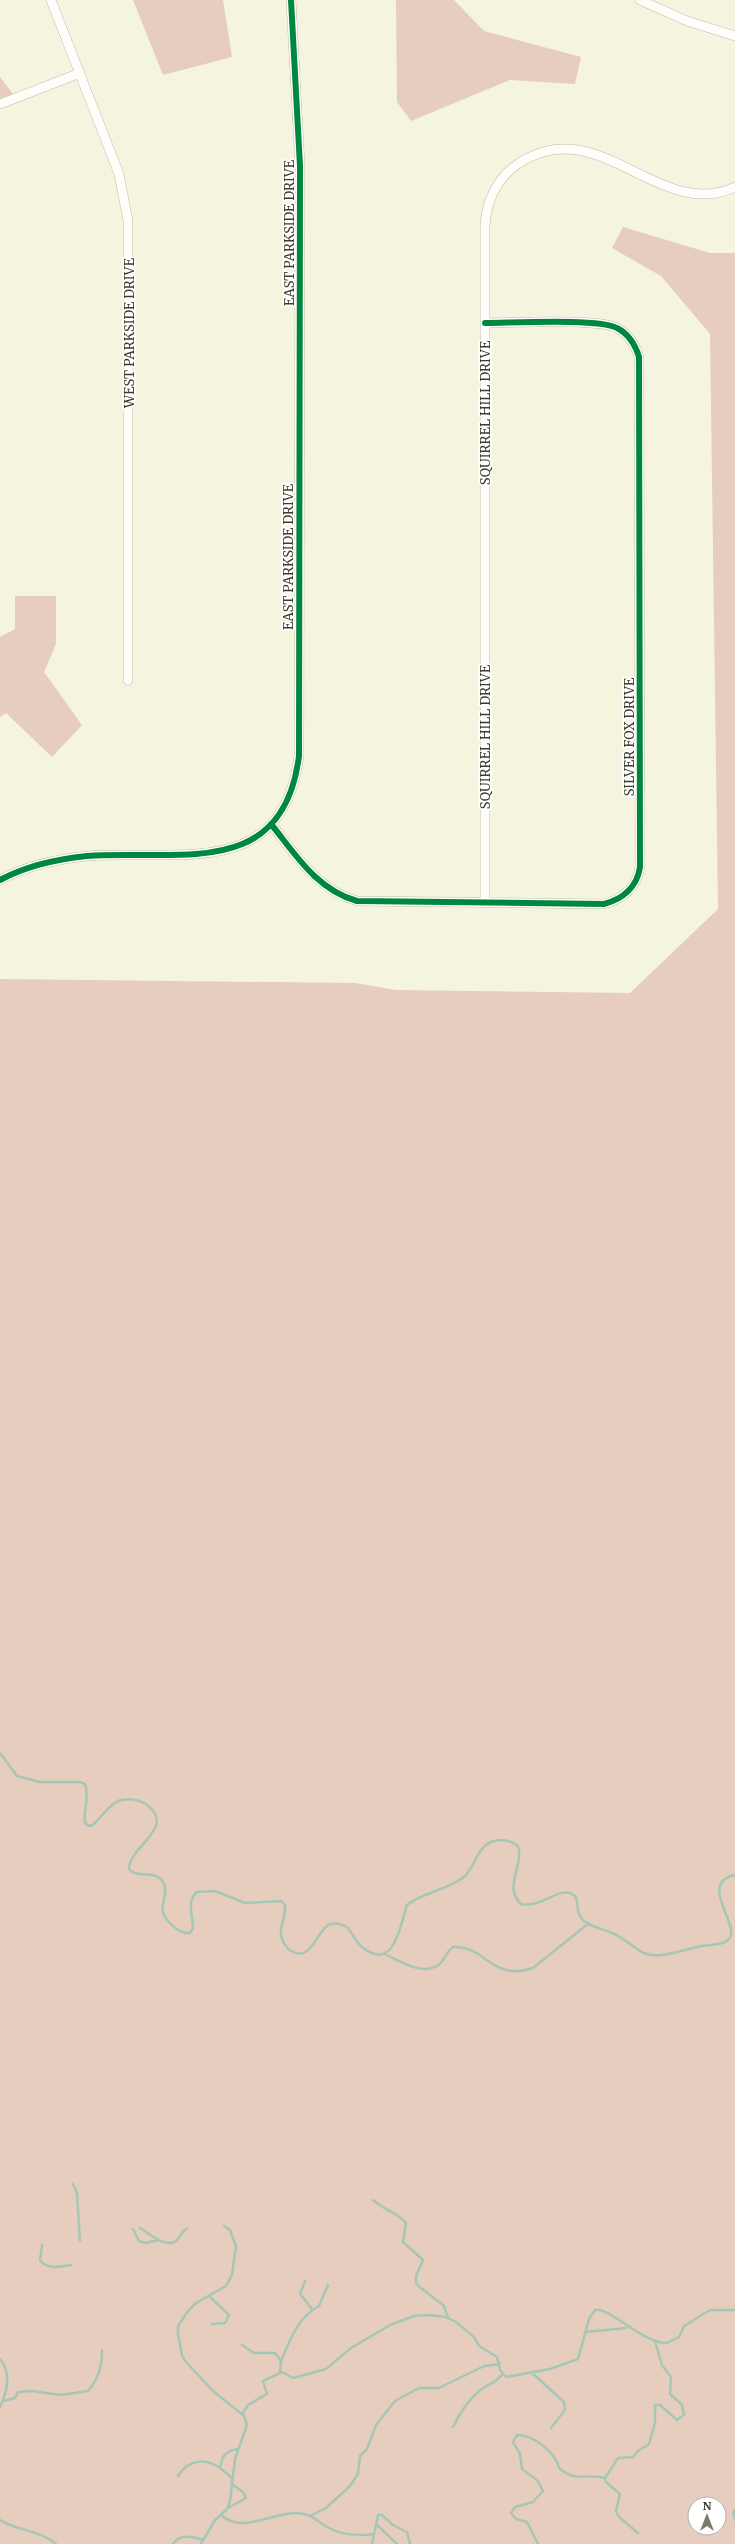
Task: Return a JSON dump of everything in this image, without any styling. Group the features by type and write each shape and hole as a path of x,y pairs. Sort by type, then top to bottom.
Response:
{"street":[{"name":"WEST PARKSIDE DRIVE","path":"51,0 119,174 128,220 128,680"},
{"name":"EAST PARKSIDE DRIVE","path":"0,880 24,870 70,858 104,855 199,855 218,853 247,842 271,824 290,794 296,774 299,756 300,166 291,0"},
{"path":"640,0 687,21 735,36"},
{"path":"0,104 80,73"},
{"name":"SQUIRREL HILL DRIVE","path":"485,903 486,212 498,184 508,172 526,158 549,150 578,149 595,154 681,191 710,194 735,187"},
{"name":"SILVER FOX DRIVE","path":"271,824 313,876 330,890 345,897 368,902 604,904 624,896 632,888 639,872 639,357 632,341 618,328 607,324 485,323"}],"shaded area":[{"path":"133,0 223,0 232,57 163,75"},
{"path":"396,0 454,0 484,31 581,57 575,84 510,80 411,121 397,102"},
{"path":"0,77 16,98 0,104"},
{"path":"623,227 710,253 735,253 735,2544 0,2544 0,979 355,983 396,990 630,993 718,909 710,334 661,276 612,248"},
{"path":"15,596 56,596 56,644 44,672 82,725 52,757 6,713 0,717 0,637 15,629"}],"waterway":[{"path":"0,1753 17,1776 40,1782 80,1782 85,1784 87,1793 85,1823 89,1826 95,1823 112,1805 121,1800 128,1799 141,1801 147,1805 155,1813 157,1821 149,1837 131,1861 129,1869 137,1874 157,1876 161,1879 165,1890 163,1904 164,1914 167,1920 177,1929 190,1933 193,1928 191,1904 197,1892 215,1891 245,1903 281,1901 285,1905 281,1928 284,1944 291,1951 298,1953 303,1953 308,1950 323,1930 329,1924 334,1923 347,1927 360,1945 373,1954 382,1954 388,1951 394,1944 407,1905 421,1897 459,1881 468,1872 483,1848 487,1844 498,1840 509,1841 518,1846 519,1854 514,1891 521,1904 528,1905 565,1892 570,1893 576,1897 580,1916 586,1923 616,1935 647,1954 670,1954 702,1946 723,1943 729,1939 731,1935 731,1928 719,1893 720,1885 725,1879 735,1875"},
{"path":"385,1954 410,1966 424,1969 437,1966 453,1947 464,1948 473,1951 498,1967 519,1971 533,1968 589,1923"},
{"path":"73,2184 77,2193 80,2241"},
{"path":"373,2200 406,2223 403,2242 423,2260 416,2276 416,2284 444,2306 448,2318"},
{"path":"224,2226 230,2230 236,2246 232,2275 226,2286 196,2303 188,2311 178,2326 178,2334 182,2355 185,2361 213,2391 243,2415"},
{"path":"140,2228 158,2240 168,2243 173,2243 182,2232 187,2229"},
{"path":"133,2229 139,2241 146,2243 158,2240"},
{"path":"42,2245 40,2260 43,2263 50,2267 71,2265"},
{"path":"305,2281 300,2294 312,2309"},
{"path":"281,2361 300,2323 305,2316 319,2306 328,2285"},
{"path":"210,2297 229,2315 225,2323 212,2324"},
{"path":"201,2544 215,2520 227,2509 230,2501 235,2459 247,2425 243,2413 248,2405 267,2394 263,2381 282,2372 293,2378 326,2369 351,2348 390,2325 414,2316 429,2315 446,2317 456,2322 474,2337 479,2346 497,2357 500,2370 506,2377 550,2369 578,2359 589,2319 595,2310 609,2314 647,2337 667,2343 679,2337 684,2326 710,2310 735,2310"},
{"path":"586,2332 626,2328"},
{"path":"638,2533 619,2517 616,2511 620,2494 606,2482 605,2478 618,2458 633,2457 638,2451 649,2444 655,2423 655,2405 660,2405 677,2420 684,2415 682,2405 670,2394 671,2377 662,2365 655,2341"},
{"path":"242,2345 254,2353 275,2353 281,2361 280,2372"},
{"path":"3,2401 15,2398 18,2392 32,2391 61,2395 88,2391 99,2372 102,2350"},
{"path":"0,2359 4,2364 7,2376 5,2395 0,2407"},
{"path":"310,2516 326,2508 350,2486 358,2474 360,2456 367,2449 376,2425 395,2401 419,2388 439,2388 484,2366 500,2364"},
{"path":"531,2372 564,2402 565,2410 551,2428"},
{"path":"453,2427 467,2403 479,2391 496,2381 502,2375"},
{"path":"538,2544 527,2522 516,2519 511,2513 515,2507 533,2502 543,2491 538,2481 522,2469 520,2454 513,2442 517,2435 537,2441 553,2456 559,2468 565,2473 576,2476 605,2478"},
{"path":"232,2478 220,2468 223,2457 230,2451 238,2449"},
{"path":"178,2476 187,2466 197,2462 209,2462 220,2468"},
{"path":"228,2508 246,2498 244,2493 231,2483"},
{"path":"735,2510 733,2513 735,2520"},
{"path":"221,2515 238,2523 247,2523 286,2514 301,2513 310,2516 329,2528 345,2534 374,2534"},
{"path":"372,2544 378,2515 382,2515 393,2525 407,2532 410,2544"},
{"path":"0,2520 7,2524 36,2533 56,2544"},
{"path":"376,2524 397,2544"},
{"path":"173,2544 179,2538 183,2537 204,2540"}],"cycle path":[{"path":"0,880 31,867 76,857 121,855 189,855 221,851 249,841 272,824 289,796 299,756 300,166 291,0"},
{"path":"271,824 308,870 319,880 330,889 357,901 604,904 623,895 636,881 640,867 639,357 636,348 628,336 621,330 607,325 574,322 485,323"}]}
